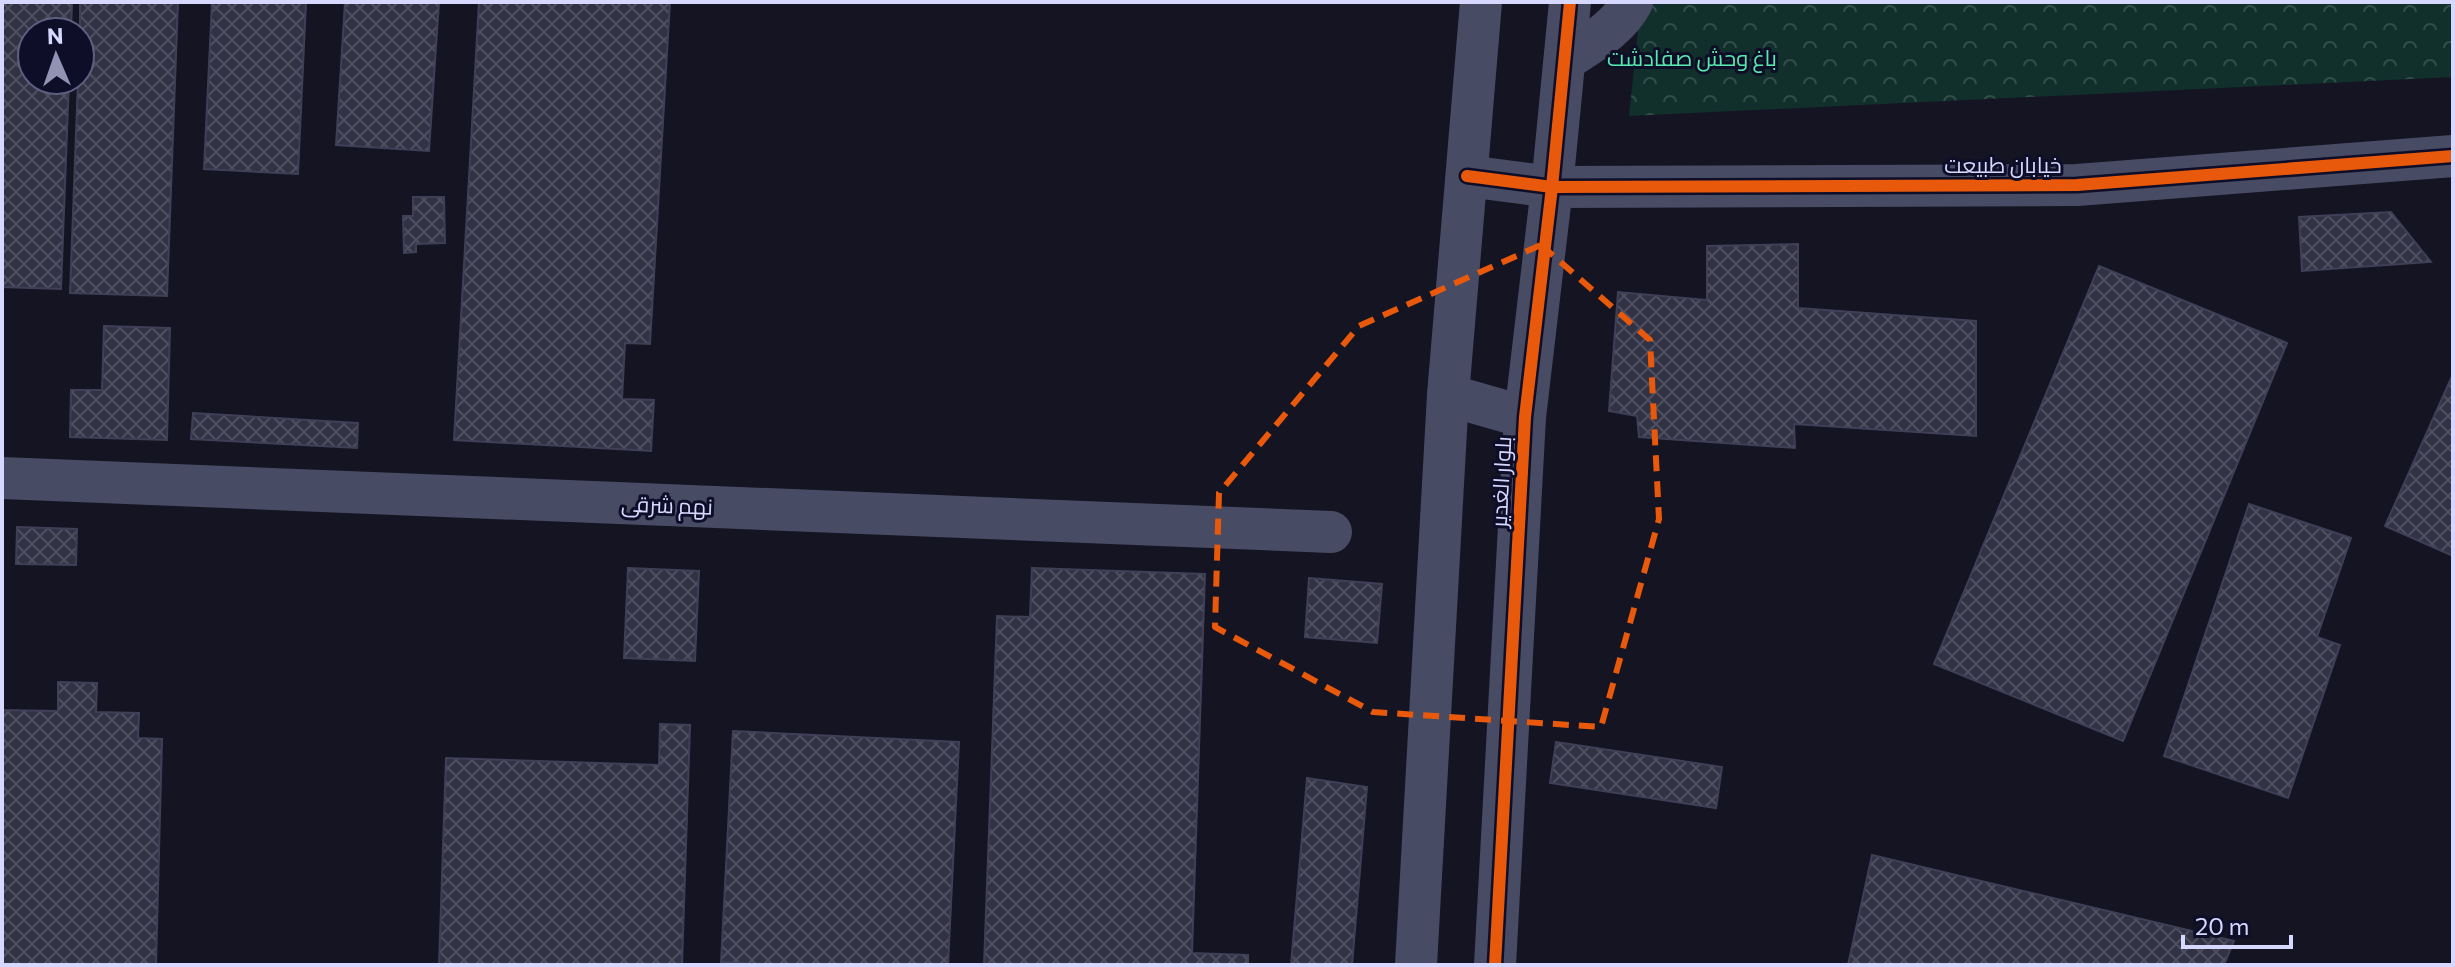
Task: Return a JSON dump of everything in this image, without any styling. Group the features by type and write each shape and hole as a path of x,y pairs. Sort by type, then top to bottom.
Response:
{"street":[{"path":"1416,965 1448,395 1481,2"},
{"name":"بلوار الغدیر","path":"1495,965 1525,417 1570,2"},
{"path":"1565,60 1599,38 1626,13 1632,2"},
{"name":"خیابان طبیعت","path":"1467,176 1552,187 2077,185 2453,156"},
{"path":"1448,395 1525,417"},
{"name":"نهم شرقی","path":"2,478 1331,532"}],"highlighted area":[{"path":"1541,245 1650,340 1659,519 1601,727 1373,712 1215,627 1219,493 1359,326"}],"green space":[{"name":"باغ وحش صفادشت","path":"1641,2 2453,2 2453,77 1629,116"}],"building":[{"path":"2,2 72,2 72,16 16,16 16,96 68,96 61,289 2,287"},
{"path":"80,2 178,2 167,296 70,293 77,96 96,96 96,16 80,16"},
{"path":"212,2 306,2 298,174 204,169"},
{"path":"345,2 439,2 429,151 336,145"},
{"path":"479,2 670,2 650,344 625,343 622,399 654,400 651,451 454,440"},
{"path":"413,197 444,197 445,243 416,244 416,252 404,253 403,216 413,216"},
{"path":"2391,212 2431,262 2302,271 2299,217"},
{"path":"1798,244 1798,308 1976,321 1976,436 1794,424 1795,448 1639,437 1637,416 1609,411 1618,292 1707,300 1707,246"},
{"path":"2099,266 2287,343 2123,741 1934,664"},
{"path":"104,326 170,328 167,440 70,437 71,390 102,390"},
{"path":"2453,374 2453,556 2385,526"},
{"path":"193,413 358,423 357,448 191,439"},
{"path":"2249,504 2351,538 2317,637 2340,645 2288,798 2164,756"},
{"path":"17,527 77,529 76,565 16,564"},
{"path":"628,568 699,571 695,661 624,658"},
{"path":"1032,568 1205,574 1192,953 1248,955 1248,965 984,965 997,616 1030,617"},
{"path":"1309,578 1382,584 1377,643 1305,637"},
{"path":"58,682 97,683 96,712 139,713 138,738 162,739 156,965 2,965 2,710 58,711"},
{"path":"660,724 690,725 682,965 439,965 446,758 659,765"},
{"path":"733,731 959,742 948,965 721,962"},
{"path":"1556,742 1722,767 1716,808 1550,783"},
{"path":"1307,778 1367,787 1352,965 1291,965"},
{"path":"1872,855 2234,941 2224,965 1848,965"}],"cycle path":[{"path":"1495,965 1525,417 1570,2"},
{"path":"1467,176 1552,187 2077,185 2453,156"}]}
